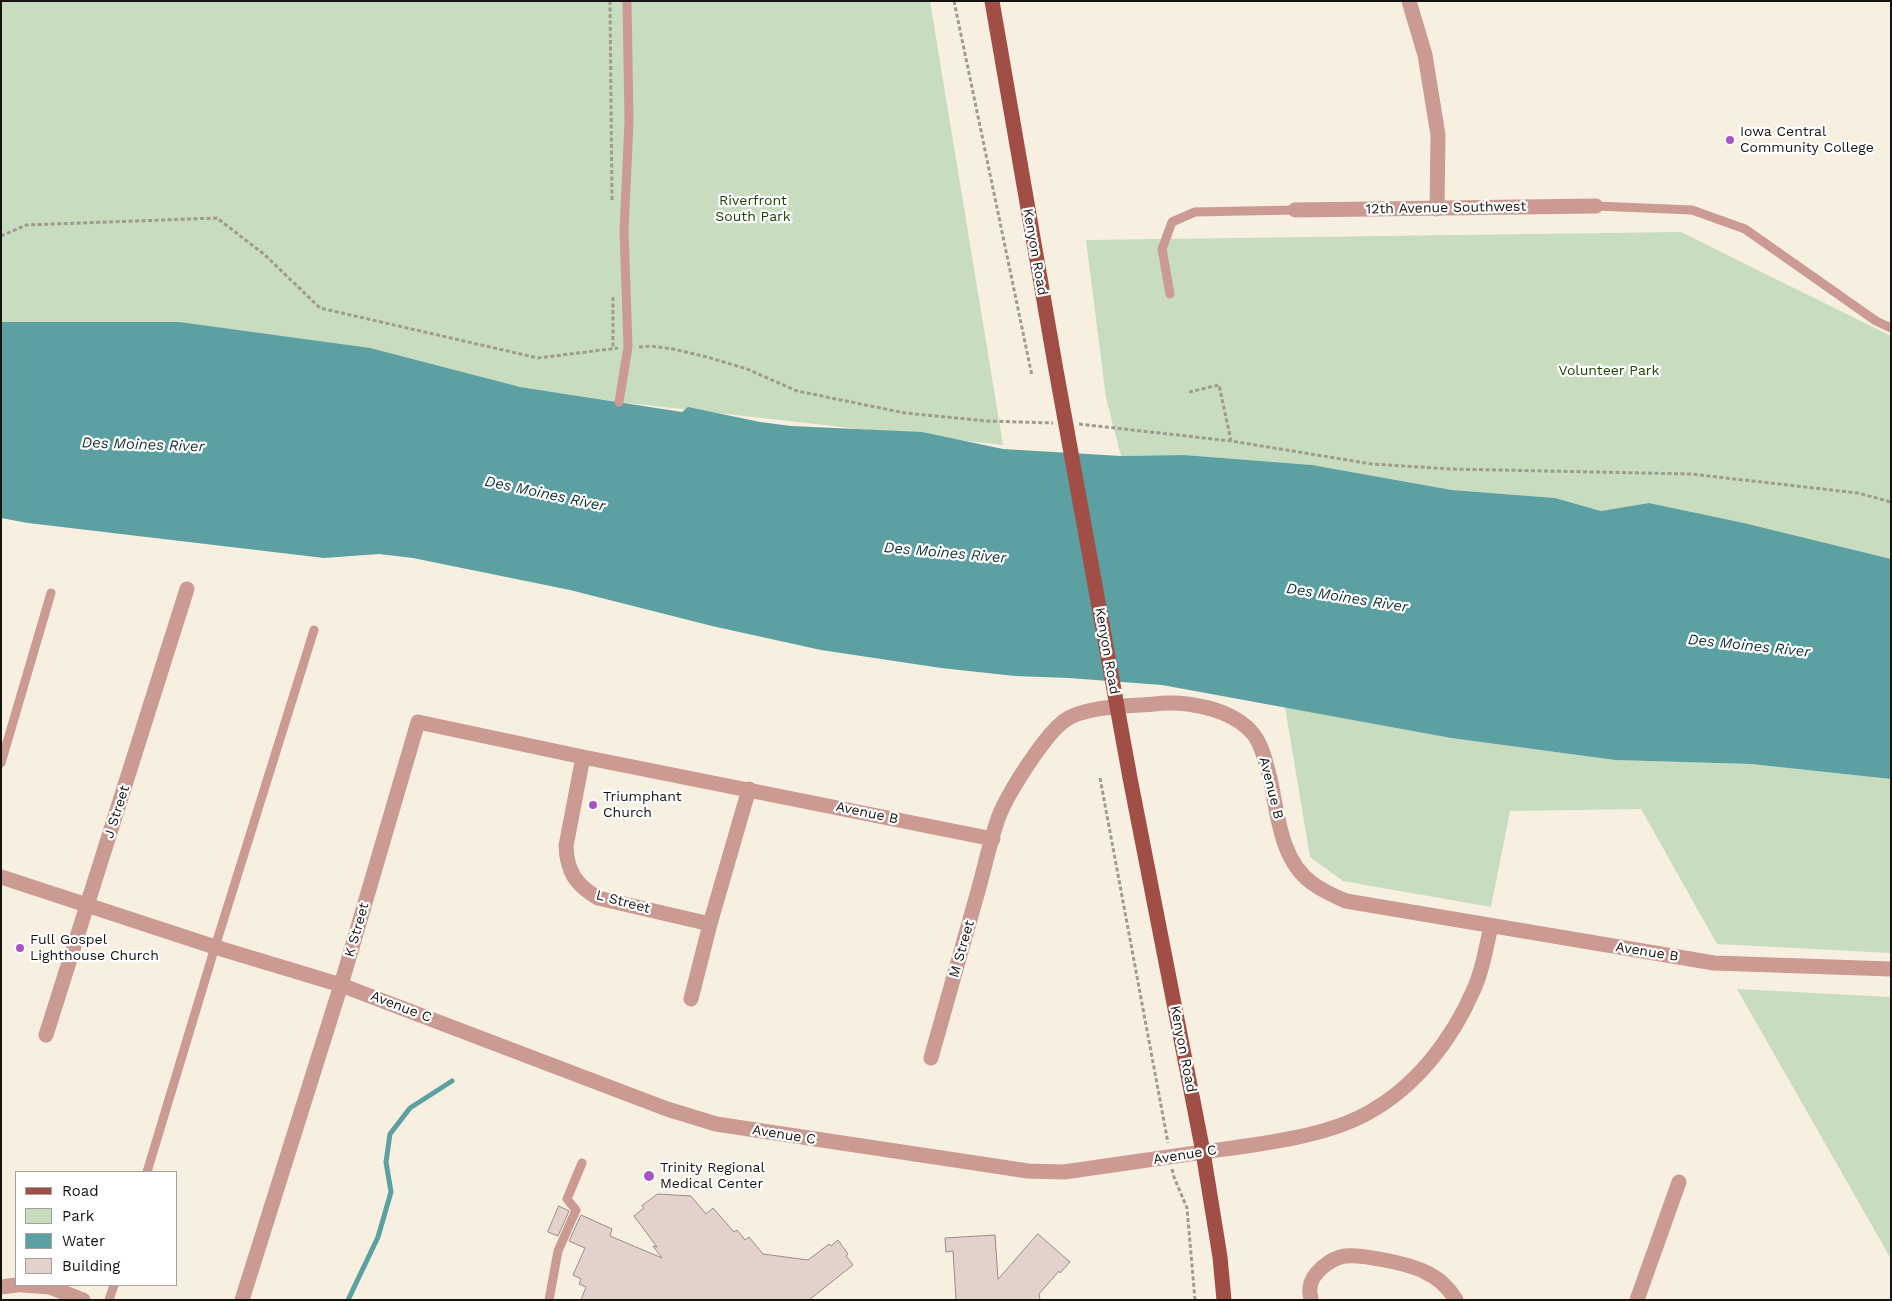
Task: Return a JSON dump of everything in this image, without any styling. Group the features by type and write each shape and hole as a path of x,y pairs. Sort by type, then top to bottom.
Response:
{"main road":[{"name":"Kenyon Road","path":"992,1 1056,370 1130,778 1203,1152 1220,1257 1224,1300"}],"street":[{"path":"1409,1 1425,55 1438,135 1437,209"},
{"name":"12th Avenue Southwest","path":"1295,210 1596,206"},
{"name":"J Street","path":"46,1035 187,589"},
{"name":"Avenue B","path":"583,757 993,839 999,816 1013,790 1048,738 1064,721 1082,712 1162,703 1197,705 1220,712 1239,722 1254,735 1264,756 1286,850 1298,869 1310,882 1346,901 1714,963 1891,969"},
{"name":"K Street","path":"242,1300 341,984 418,722 583,757"},
{"name":"L Street","path":"583,757 566,846 567,861 572,874 583,889 598,898 710,924"},
{"path":"691,999 710,924 749,789"},
{"name":"M Street","path":"931,1058 993,839"},
{"name":"Avenue C","path":"1,877 215,947 341,984 658,1106 716,1124 1028,1171 1064,1172 1267,1143 1329,1129 1366,1114 1399,1092 1426,1066 1448,1039 1475,987 1491,926"},
{"path":"1638,1300 1679,1182"},
{"path":"1311,1300 1310,1288 1317,1273 1332,1261 1346,1256 1409,1266 1425,1272 1446,1285 1456,1300"},
{"path":"1,1287 15,1285"},
{"path":"36,1286 50,1287 83,1300"}],"lane":[{"path":"619,402 628,347 624,230 629,121 627,1"},
{"path":"1596,206 1692,210 1745,228 1876,321 1891,328"},
{"path":"1170,294 1162,250 1172,222 1195,212 1295,210"},
{"path":"1,763 51,593"},
{"path":"148,1171 215,947 314,630"},
{"path":"549,1300 558,1251 576,1210 567,1198 582,1163"},
{"path":"109,1300 114,1286"}],"path":[{"path":"610,1 612,209"},
{"path":"954,1 1032,376"},
{"path":"1,236 26,225 217,218 265,255 320,308 538,358 613,348 651,346 707,357 747,369 797,391 905,413 986,421 1060,423"},
{"path":"612,288 613,348"},
{"path":"1190,392 1219,385 1231,441"},
{"path":"1070,423 1231,441 1372,464 1450,469 1691,474 1858,493 1891,502"},
{"path":"1100,778 1170,1157 1174,1177 1186,1208 1195,1300"}],"green space":[{"name":"Riverfront South Park","path":"1,1 930,1 1003,445 619,402 520,387 1,341"},
{"name":"Volunteer Park","path":"1681,232 1891,336 1891,559 1744,523 1649,503 1601,511 1555,498 1452,490 1312,465 1184,455 1121,456 1106,398 1086,240"},
{"path":"1285,707 1451,738 1615,760 1751,764 1891,779 1891,953 1717,944 1641,809 1510,811 1491,907 1343,881 1310,857"},
{"path":"1737,989 1891,997 1891,1259"}],"water":[{"name":"Des Moines River","path":"1,322 179,322 370,348 520,387 682,412 688,407 760,422 791,426 922,432 1003,449 1121,456 1184,455 1312,465 1452,490 1555,498 1601,511 1649,503 1744,523 1891,559 1891,779 1751,764 1615,760 1451,738 1162,685 1015,676 941,668 821,650 712,626 570,590 413,558 379,554 324,558 28,523 1,518"}],"building":[{"path":"658,1194 691,1196 706,1214 713,1208 734,1232 737,1230 745,1240 749,1237 763,1254 808,1260 829,1244 831,1246 838,1240 853,1265 809,1300 581,1300 586,1287 579,1284 581,1279 573,1275 585,1248 569,1241 581,1215 612,1229 610,1236 662,1258 653,1246 657,1247 634,1216 644,1208 642,1206"},
{"path":"559,1206 569,1211 558,1236 548,1232"},
{"path":"1038,1234 1070,1262 1060,1273 1059,1271 1039,1294 1040,1300 956,1300 953,1251 946,1252 945,1238 995,1235 998,1279"}],"waterway":[{"path":"348,1300 378,1237 391,1192 386,1162 390,1134 410,1108 452,1081"}],"place":[{"name":"Iowa Central Community College","path":"1730,140"},
{"name":"Triumphant Church","path":"593,805"},
{"name":"Full Gospel Lighthouse Church","path":"20,948"},
{"name":"Trinity Regional Medical Center","path":"649,1176"}]}
